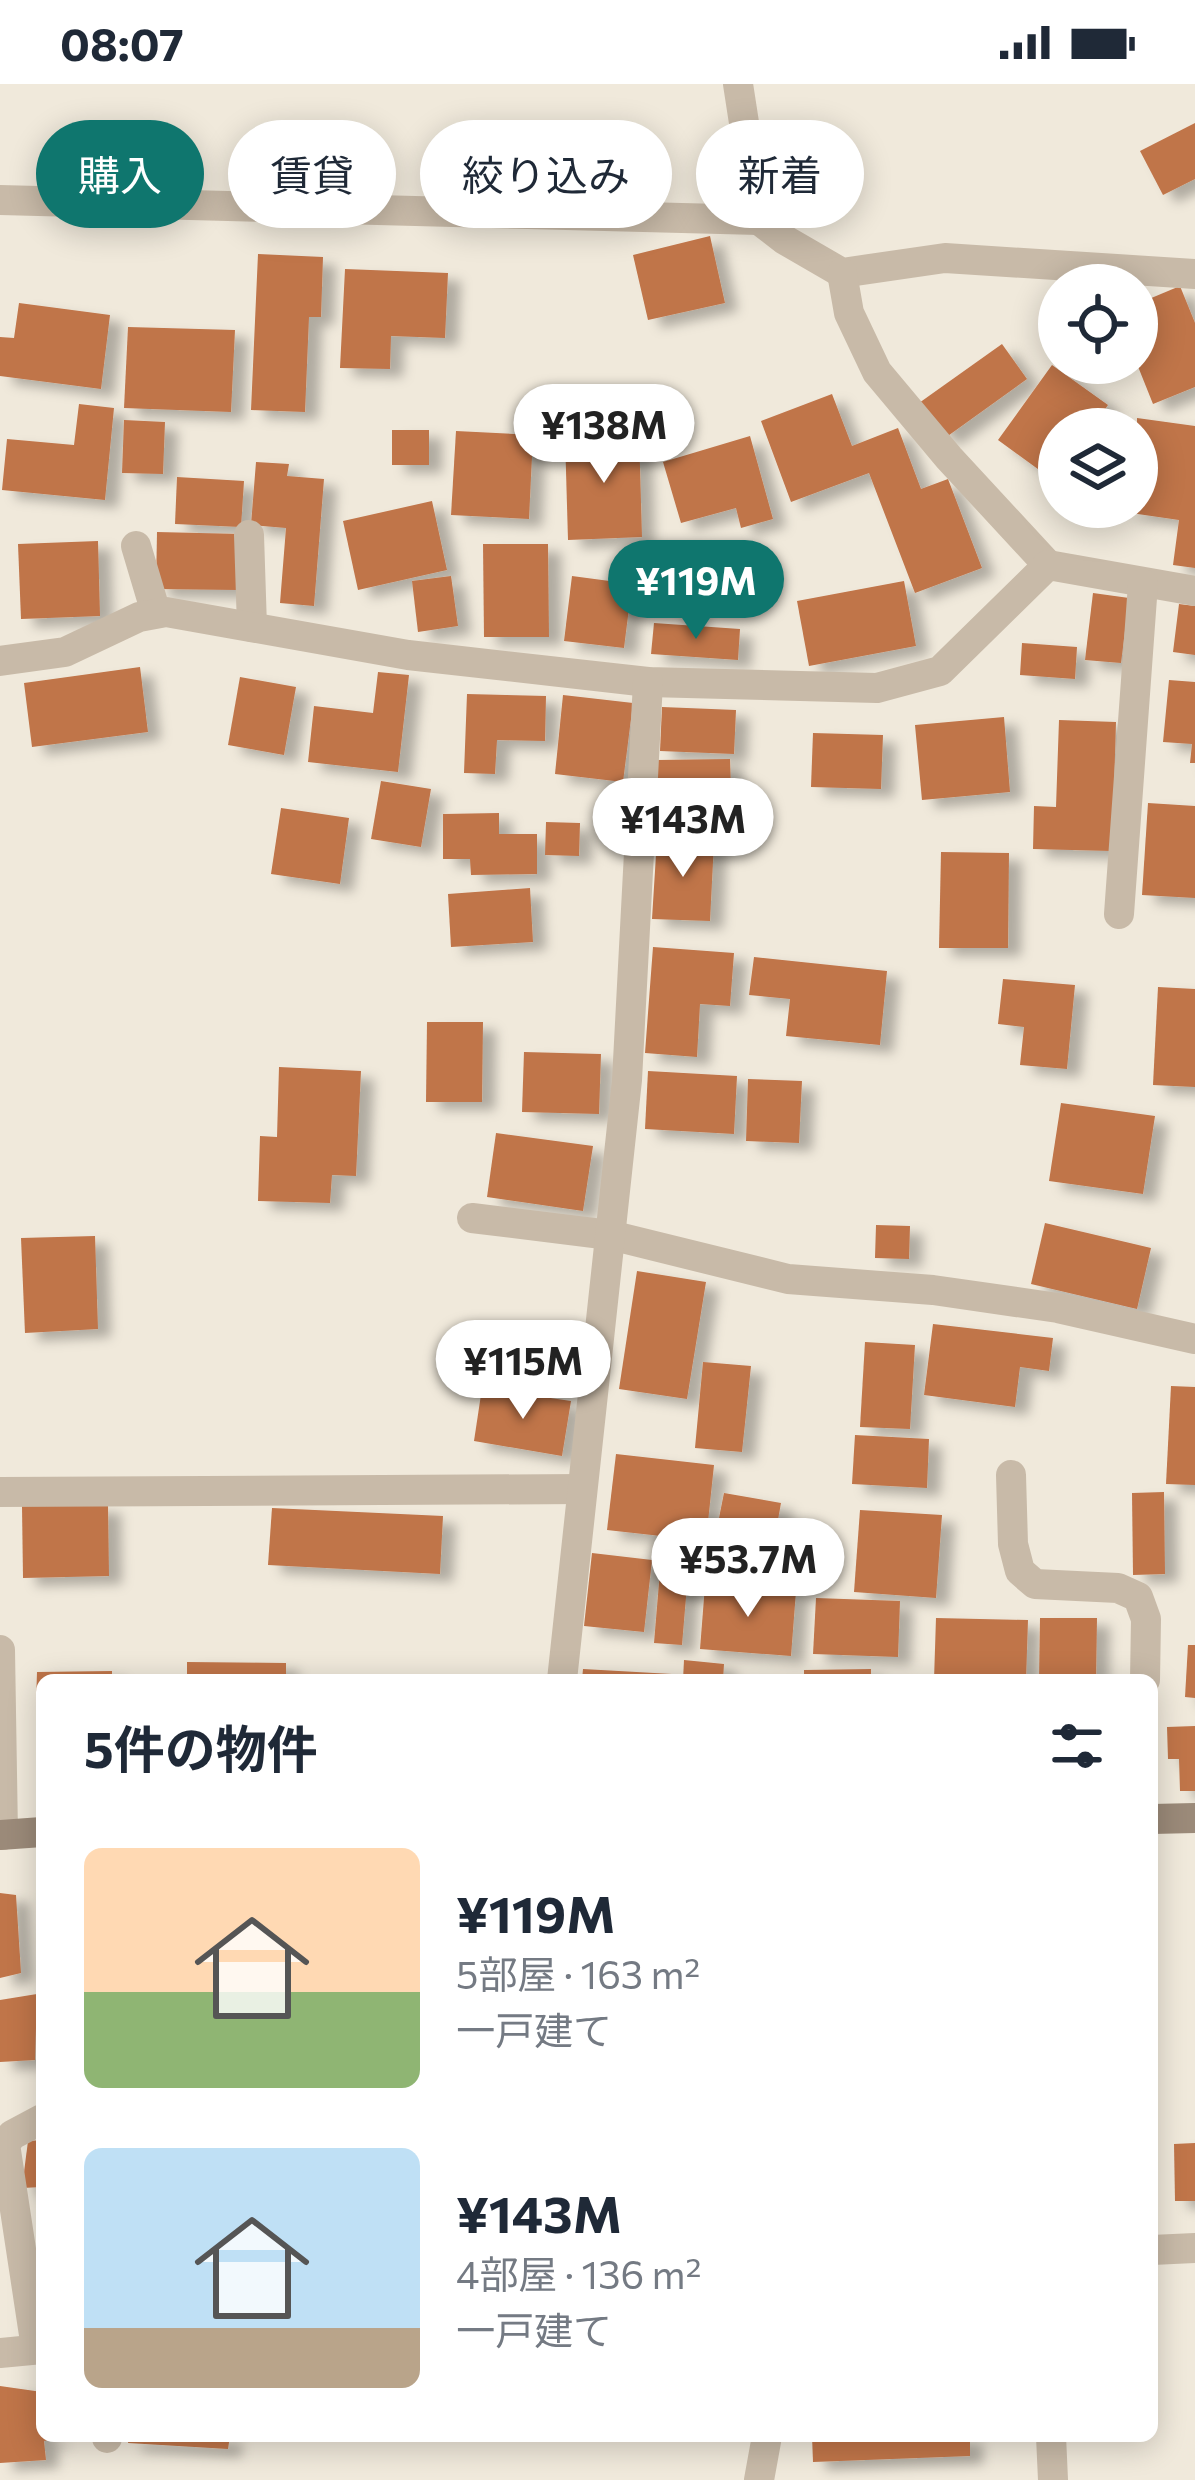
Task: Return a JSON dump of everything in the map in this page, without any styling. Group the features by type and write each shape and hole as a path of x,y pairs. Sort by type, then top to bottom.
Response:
{"main road":[{"path":"1158,1819 1195,1818"},
{"path":"1,1835 36,1832"}],"street":[{"path":"738,84 744,120"},
{"path":"0,200 696,218"},
{"path":"769,228 842,272 945,259 1195,274"},
{"path":"842,272 849,313 878,372 1048,565 1195,591"},
{"path":"249,535 252,627"},
{"path":"136,546 156,614"},
{"path":"0,662 65,652 139,617 166,612 408,656 648,682 877,688 940,671 1048,565"},
{"path":"1118,914 1143,584"},
{"path":"563,1674 626,1080 648,682"},
{"path":"472,1218 610,1234 788,1280 933,1290 1058,1308 1195,1339"},
{"path":"1011,1475 1013,1544 1020,1570 1035,1585 1118,1588 1138,1597 1146,1619 1144,1674"},
{"path":"0,1492 582,1489"},
{"path":"0,1650 1,1835"},
{"path":"36,2122 5,2144 36,2330"},
{"path":"1158,2250 1195,2248"},
{"path":"0,2353 36,2348"},
{"path":"758,2480 766,2442"},
{"path":"1051,2442 1053,2480"}],"building":[{"path":"1195,123 1195,179 1163,195 1140,151"},
{"path":"710,236 725,303 648,320 633,255"},
{"path":"258,254 323,257 321,317 309,317 305,412 251,410"},
{"path":"345,269 448,273 445,338 391,336 390,369 340,368"},
{"path":"1180,286 1195,323 1195,387 1153,404 1145,384 1158,384 1158,295"},
{"path":"19,303 110,315 101,389 0,376 0,337 14,338"},
{"path":"128,327 235,330 231,412 124,408"},
{"path":"1002,344 1027,379 945,438 919,403"},
{"path":"1038,384 1079,384 1108,405 1038,408 1038,469 998,440"},
{"path":"832,394 852,446 898,428 921,489 948,479 982,568 915,593 869,473 791,502 761,421"},
{"path":"79,404 114,408 105,500 2,490 7,439 74,445"},
{"path":"124,420 165,422 163,474 122,473"},
{"path":"1158,421 1195,426 1195,568 1173,565 1179,520 1158,517"},
{"path":"392,430 429,430 429,465 392,465"},
{"path":"456,431 533,435 529,519 451,515"},
{"path":"639,433 642,537 568,540 565,436"},
{"path":"750,436 773,519 741,528 736,508 681,523 663,462"},
{"path":"256,462 289,464 287,476 324,479 314,606 280,603 286,528 251,525"},
{"path":"177,477 244,481 241,527 175,524"},
{"path":"432,501 447,570 358,590 343,521"},
{"path":"157,532 240,534 238,590 156,589"},
{"path":"98,541 100,616 21,619 18,544"},
{"path":"483,544 548,544 549,637 484,637"},
{"path":"723,549 756,549 756,582 722,581"},
{"path":"451,576 458,626 418,632 412,581"},
{"path":"572,576 632,584 624,648 564,641"},
{"path":"904,581 916,646 809,666 797,601"},
{"path":"1093,593 1129,598 1121,663 1085,660"},
{"path":"1179,604 1195,606 1195,655 1173,652"},
{"path":"654,623 740,629 738,660 651,654"},
{"path":"1022,643 1077,647 1075,679 1020,675"},
{"path":"140,667 148,732 32,747 24,683"},
{"path":"378,672 409,675 398,772 308,762 314,706 373,713"},
{"path":"240,677 296,687 284,755 228,745"},
{"path":"1169,680 1195,682 1195,763 1190,763 1192,744 1163,742"},
{"path":"467,694 546,696 545,741 497,740 495,774 464,773"},
{"path":"563,695 633,703 623,782 555,774"},
{"path":"662,707 736,710 734,754 660,751"},
{"path":"1004,717 1010,792 922,800 915,725"},
{"path":"1059,720 1116,722 1112,851 1033,849 1034,806 1056,807"},
{"path":"813,733 883,735 881,789 811,787"},
{"path":"730,759 731,788 657,789 657,760"},
{"path":"381,781 431,789 421,847 371,839"},
{"path":"1148,803 1195,806 1195,898 1142,895"},
{"path":"281,808 349,818 340,884 271,874"},
{"path":"499,813 499,834 537,834 537,874 471,875 470,859 443,859 443,814"},
{"path":"546,822 580,823 579,856 545,855"},
{"path":"657,839 714,842 710,921 652,919"},
{"path":"941,852 1009,853 1008,948 939,948"},
{"path":"530,888 533,942 451,947 448,894"},
{"path":"653,947 734,953 730,1006 700,1004 697,1057 645,1053"},
{"path":"754,957 887,971 880,1045 786,1036 790,999 749,995"},
{"path":"1003,979 1075,985 1067,1069 1020,1065 1024,1027 998,1024"},
{"path":"1158,987 1195,989 1195,1087 1153,1085"},
{"path":"427,1022 483,1022 482,1102 426,1102"},
{"path":"524,1052 601,1054 599,1114 522,1112"},
{"path":"279,1067 361,1071 356,1176 332,1175 330,1203 258,1201 260,1136 277,1137"},
{"path":"648,1071 737,1076 734,1134 645,1129"},
{"path":"748,1079 802,1081 799,1143 746,1141"},
{"path":"1061,1103 1155,1116 1143,1194 1049,1181"},
{"path":"496,1133 593,1146 583,1211 487,1197"},
{"path":"1045,1223 1151,1248 1137,1309 1031,1284"},
{"path":"876,1225 910,1226 909,1259 875,1258"},
{"path":"95,1236 98,1329 25,1333 21,1238"},
{"path":"637,1271 706,1282 687,1399 619,1389"},
{"path":"933,1324 1053,1338 1049,1371 1020,1367 1015,1407 924,1395"},
{"path":"865,1342 915,1345 910,1429 860,1427"},
{"path":"703,1362 751,1366 742,1452 695,1448"},
{"path":"1171,1386 1195,1387 1195,1485 1166,1484"},
{"path":"482,1388 571,1401 562,1456 474,1441"},
{"path":"855,1435 929,1439 927,1488 852,1484"},
{"path":"616,1454 714,1465 706,1541 607,1530"},
{"path":"1164,1492 1165,1574 1133,1575 1132,1493"},
{"path":"724,1493 781,1503 772,1553 714,1543"},
{"path":"108,1505 109,1576 23,1578 22,1506"},
{"path":"272,1508 443,1516 440,1574 268,1565"},
{"path":"860,1510 942,1515 936,1598 854,1592"},
{"path":"592,1553 652,1560 644,1632 584,1626"},
{"path":"661,1559 689,1561 682,1645 654,1643"},
{"path":"705,1585 796,1591 791,1656 700,1649"},
{"path":"816,1598 900,1601 898,1657 813,1654"},
{"path":"936,1618 1028,1620 1026,1674 934,1674"},
{"path":"1040,1618 1097,1618 1096,1674 1039,1674"},
{"path":"1188,1645 1195,1645 1195,1698 1185,1697"},
{"path":"684,1660 724,1664 723,1674 683,1674"},
{"path":"187,1662 286,1663 286,1674 187,1674"},
{"path":"583,1669 672,1674 583,1674"},
{"path":"871,1669 871,1674 804,1674 804,1670"},
{"path":"112,1671 112,1674 37,1674"},
{"path":"1195,1726 1195,1791 1180,1791 1179,1759 1168,1759 1167,1727"},
{"path":"0,1893 16,1895 21,1973 0,1978"},
{"path":"36,1994 35,2060 0,2062 0,2000"},
{"path":"36,2140 36,2187 22,2188 28,2141"},
{"path":"1195,2143 1195,2201 1175,2201 1174,2144"},
{"path":"0,2386 36,2391 36,2442 44,2442 46,2460 0,2463"},
{"path":"128,2442 229,2442 228,2449"},
{"path":"812,2442 970,2442 970,2456 813,2462"}]}
